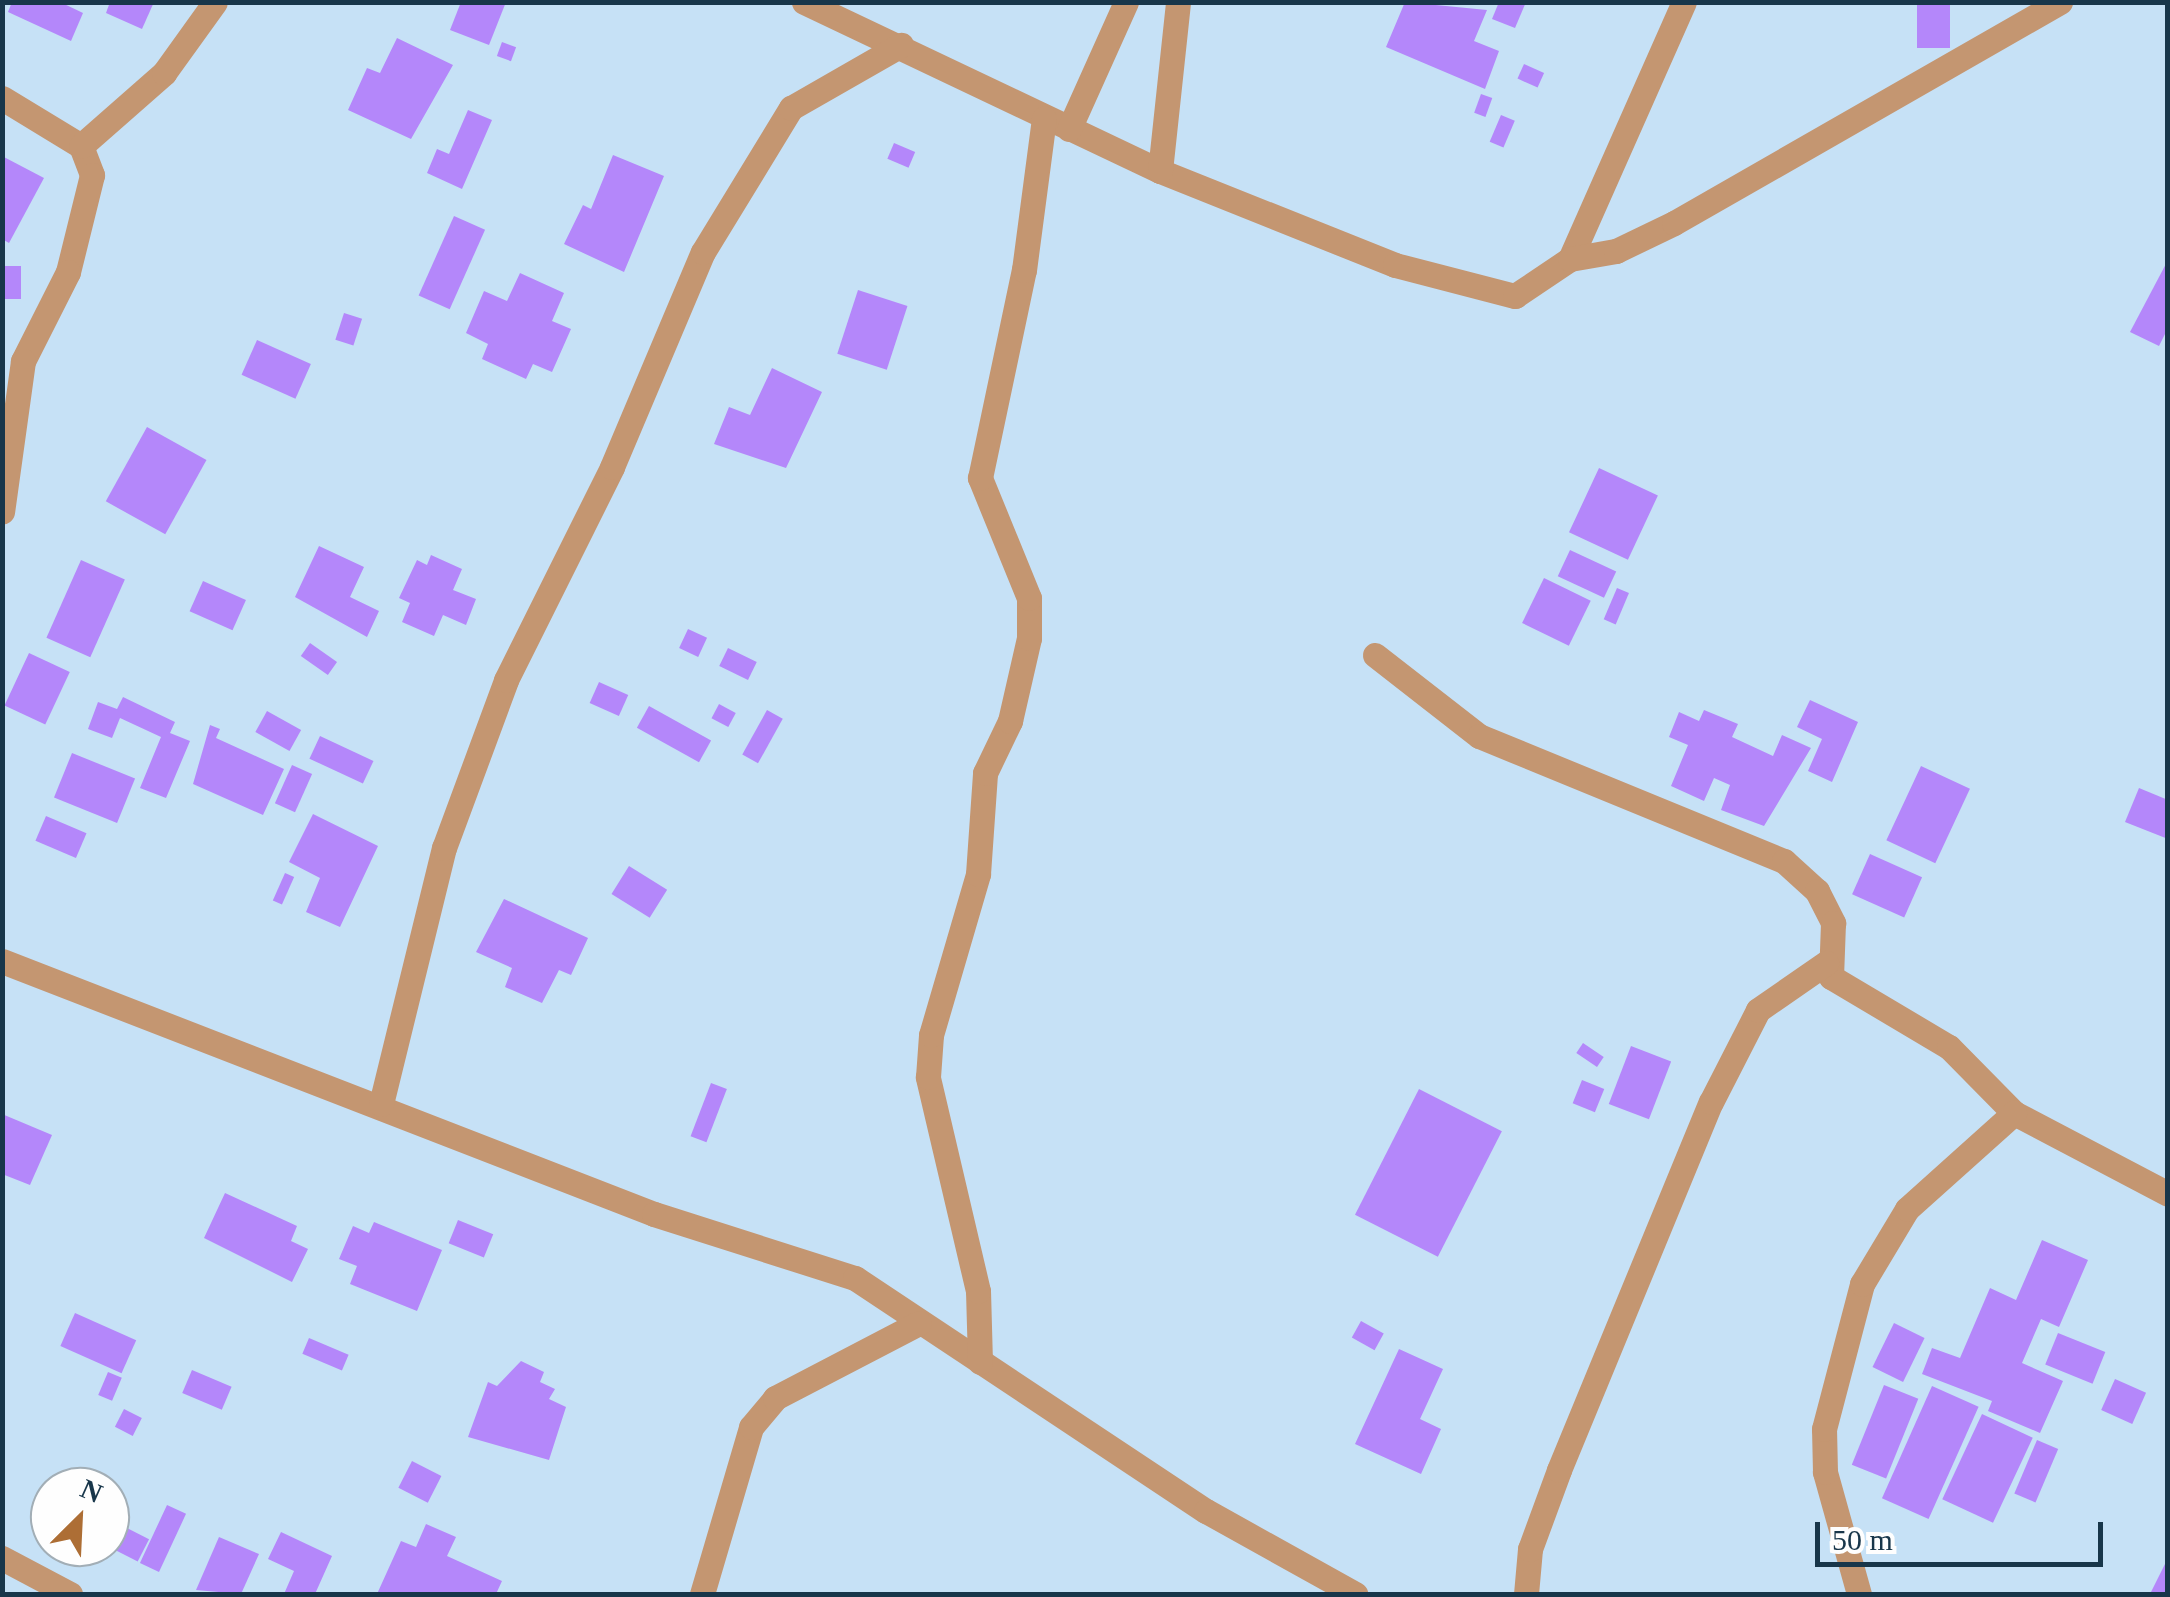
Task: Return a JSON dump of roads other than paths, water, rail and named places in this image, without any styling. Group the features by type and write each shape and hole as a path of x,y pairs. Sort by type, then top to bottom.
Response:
{"street":[{"path":"82,146 164,73 215,2"},
{"path":"804,2 1160,171 1480,292 1515,296 1570,259 1616,252 1674,223 2060,2"},
{"path":"1069,130 1126,2"},
{"path":"1160,171 1178,2"},
{"path":"1570,259 1684,2"},
{"path":"381,1104 439,864 506,680 612,467 703,252 791,108 901,45"},
{"path":"2,98 82,146 92,176 84,224 24,361 2,512"},
{"path":"980,1362 978,1291 928,1077 931,1035 978,874 985,773 1010,721 1030,638 1029,598 980,478 1024,270 1044,118"},
{"path":"1375,655 1480,736 1784,861 1817,892 1833,922 1826,963 1831,977 1981,1072 2014,1113 2168,1194"},
{"path":"2,961 381,1104 654,1214 856,1278 1206,1512 1356,1594"},
{"path":"1526,1594 1554,1486 1712,1102 1758,1010 1826,963"},
{"path":"1859,1594 1826,1472 1824,1429 1862,1284 1907,1209 2014,1113"},
{"path":"702,1594 751,1427 775,1398 918,1323"},
{"path":"2,1558 70,1594"}]}
